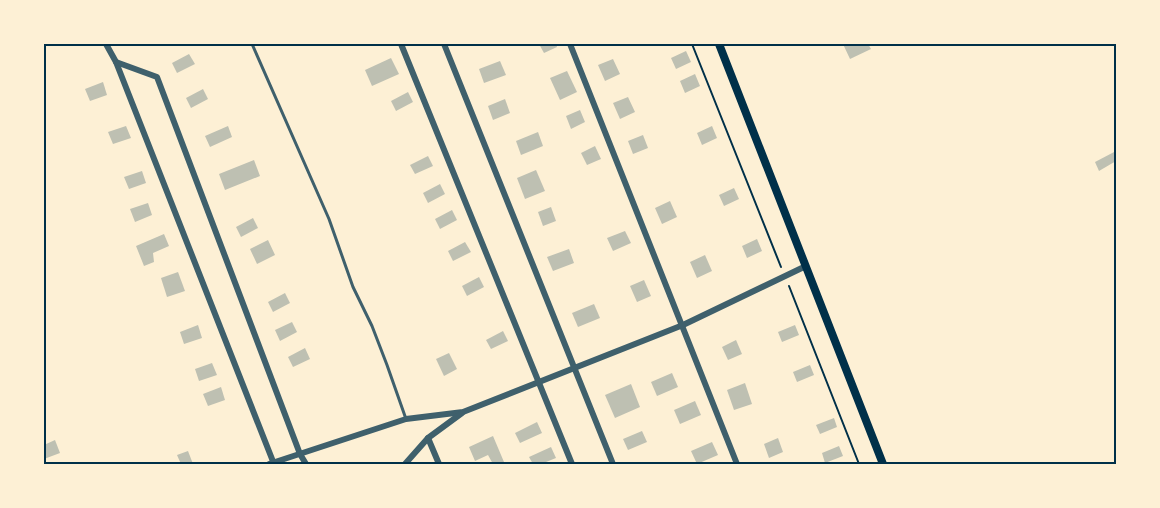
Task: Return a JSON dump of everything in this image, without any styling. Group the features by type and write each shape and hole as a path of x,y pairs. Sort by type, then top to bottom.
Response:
{"main road":[{"path":"718,44 883,465"}],"street":[{"path":"106,44 116,62 272,464 406,419 463,412 682,326 806,266"},
{"path":"401,44 573,465"},
{"path":"444,44 576,367 613,465"},
{"path":"570,44 738,465"},
{"path":"116,62 157,77 306,465"},
{"path":"405,465 429,438 463,412"},
{"path":"429,438 439,465"}],"lane":[{"path":"252,44 329,219 353,287 372,326 406,419"}],"path":[{"path":"692,44 859,465"}],"building":[{"path":"539,44 556,44 557,47 544,53"},
{"path":"843,44 868,44 871,49 850,59"},
{"path":"686,51 691,62 676,69 671,58"},
{"path":"189,54 195,64 177,73 172,63"},
{"path":"391,58 399,74 372,86 365,70"},
{"path":"613,59 620,74 605,81 598,65"},
{"path":"500,61 506,75 484,83 479,69"},
{"path":"567,71 577,92 560,100 550,78"},
{"path":"695,74 700,86 685,93 680,81"},
{"path":"103,82 107,95 90,101 85,89"},
{"path":"203,89 208,99 191,108 186,98"},
{"path":"408,92 413,102 396,111 391,101"},
{"path":"628,97 635,112 620,119 613,103"},
{"path":"505,99 510,113 493,120 488,106"},
{"path":"580,110 585,122 571,129 566,116"},
{"path":"126,126 131,138 113,144 108,132"},
{"path":"228,126 232,137 210,147 205,136"},
{"path":"712,126 717,138 702,145 697,133"},
{"path":"538,132 543,146 521,155 516,141"},
{"path":"643,135 648,148 633,154 628,141"},
{"path":"595,146 601,159 587,165 581,153"},
{"path":"1116,151 1116,161 1099,171 1095,162"},
{"path":"428,156 433,166 415,174 410,165"},
{"path":"254,160 260,176 225,190 219,174"},
{"path":"536,170 545,191 525,199 517,178"},
{"path":"142,171 146,183 129,189 124,177"},
{"path":"440,184 445,194 428,203 423,193"},
{"path":"734,188 739,199 724,206 719,195"},
{"path":"670,201 677,217 662,224 655,208"},
{"path":"148,203 152,215 135,222 130,209"},
{"path":"551,207 556,221 543,226 538,212"},
{"path":"452,210 457,220 440,229 435,219"},
{"path":"253,218 258,228 241,237 236,227"},
{"path":"625,231 631,243 613,251 607,238"},
{"path":"164,234 169,246 153,253 154,262 144,266 136,246"},
{"path":"757,239 762,251 747,258 742,246"},
{"path":"268,240 275,255 257,264 250,249"},
{"path":"465,242 471,252 453,261 448,251"},
{"path":"569,249 574,263 553,271 547,257"},
{"path":"705,255 712,271 697,278 690,262"},
{"path":"178,272 185,291 167,297 161,278"},
{"path":"479,277 484,287 467,296 462,286"},
{"path":"644,280 651,296 637,302 630,286"},
{"path":"285,293 290,303 273,312 268,302"},
{"path":"594,304 600,318 578,327 572,313"},
{"path":"292,322 297,332 280,341 275,330"},
{"path":"198,325 202,338 184,344 180,332"},
{"path":"795,325 799,335 782,342 778,332"},
{"path":"503,331 508,341 491,349 486,340"},
{"path":"736,340 742,354 728,360 722,347"},
{"path":"305,348 310,359 293,367 288,357"},
{"path":"449,353 457,369 444,376 436,359"},
{"path":"212,363 217,375 199,381 195,369"},
{"path":"810,365 814,375 797,382 793,372"},
{"path":"672,373 678,387 657,396 651,382"},
{"path":"745,383 752,404 734,410 727,390"},
{"path":"631,384 640,407 615,418 605,395"},
{"path":"221,387 225,400 208,406 203,394"},
{"path":"695,401 701,415 680,424 674,410"},
{"path":"834,418 837,427 820,434 816,425"},
{"path":"537,422 542,433 520,443 515,433"},
{"path":"642,431 647,442 628,450 623,439"},
{"path":"493,436 504,462 493,464 488,455 475,461 469,447"},
{"path":"778,438 783,452 769,458 764,444"},
{"path":"55,440 60,453 44,459 44,445"},
{"path":"712,442 718,455 697,464 691,451"},
{"path":"839,446 843,456 825,463 822,453"},
{"path":"551,447 556,458 541,464 533,464 529,457"},
{"path":"188,451 193,464 181,464 177,455"}]}
